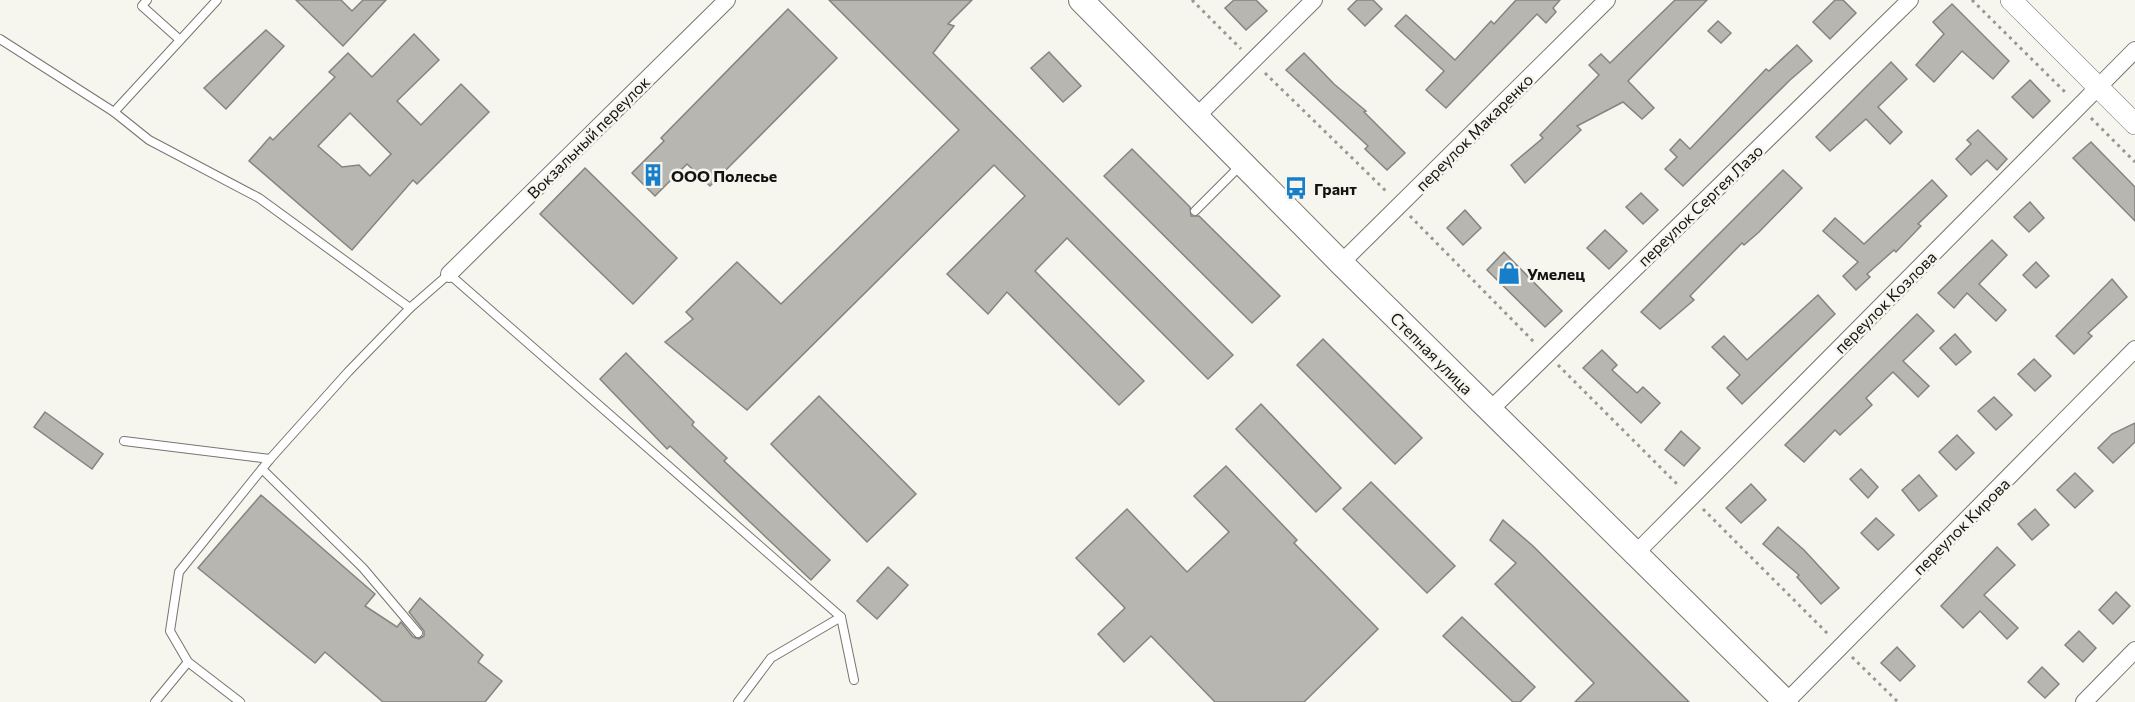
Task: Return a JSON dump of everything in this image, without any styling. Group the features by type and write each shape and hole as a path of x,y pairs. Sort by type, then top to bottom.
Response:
{"main road":[{"name":"Степная улица","path":"1082,0 1341,263 1786,702"}],"street":[{"name":"Вокзальный переулок","path":"449,274 727,0"},
{"path":"1196,117 1314,0"},
{"name":"переулок Макаренко","path":"1341,263 1606,0"},
{"name":"переулок Сергея Лазо","path":"1490,410 1910,0"},
{"path":"2011,0 2135,124"},
{"name":"переулок Козлова","path":"1635,554 2135,50"},
{"name":"переулок Кирова","path":"1786,702 2135,349"},
{"path":"2084,702 2135,650"}],"lane":[{"path":"147,0 141,6 180,40"},
{"path":"114,112 217,0"},
{"path":"0,39 114,112 149,140 259,198 410,308"},
{"path":"1195,211 1242,163"},
{"path":"240,702 188,662 170,631 179,572 270,459 410,308 449,274 841,617 854,680"},
{"path":"124,441 270,459"},
{"path":"262,469 363,568 418,633"},
{"path":"738,702 771,658 841,617"},
{"path":"155,702 188,662"}],"path":[{"path":"1972,0 2135,162"}],"building":[{"path":"296,0 341,0 352,11 363,0 386,0 343,46"},
{"path":"829,0 972,0 948,24 954,26 933,53 1233,355 1208,379 1067,238 1035,271 1144,381 1119,405 1007,292 988,314 947,274 1025,196 994,165 747,410 665,342 693,319 686,312 737,262 781,304 959,130"},
{"path":"1234,0 1256,0 1267,11 1246,30 1225,8"},
{"path":"1357,0 1373,0 1382,9 1365,26 1348,9"},
{"path":"1516,0 1560,0 1553,8 1556,12 1546,23 1537,14 1446,108 1426,90 1444,71 1395,26 1406,15 1455,60 1491,21 1494,24"},
{"path":"1675,0 1707,0 1628,81 1654,108 1642,119 1623,102 1577,126 1581,130 1525,183 1511,165 1543,138 1540,135 1599,75 1589,65 1601,54 1610,63"},
{"path":"1835,0 1843,0 1856,13 1830,39 1813,22"},
{"path":"1952,4 2009,61 1993,79 1962,51 1934,82 1916,65 1944,34 1933,22"},
{"path":"788,9 837,58 710,186 687,164 655,196 632,173 664,141 661,138"},
{"path":"1718,21 1731,33 1721,43 1708,31"},
{"path":"266,30 284,46 226,109 204,88"},
{"path":"414,34 439,60 397,101 421,125 461,84 489,112 417,184 413,180 352,250 249,161 270,137 273,140 335,77 329,72 348,53 372,77","holes":["350,113 391,154 370,176 359,165 342,167 318,146"]},
{"path":"1797,45 1812,61 1683,186 1665,169 1677,157 1670,150 1680,139 1690,149 1766,69 1769,71"},
{"path":"1049,52 1081,86 1063,102 1031,68"},
{"path":"1304,53 1334,84 1366,111 1364,112 1405,153 1387,170 1365,149 1368,146 1286,70"},
{"path":"1891,62 1907,79 1878,107 1902,132 1890,144 1866,119 1830,151 1816,137"},
{"path":"2030,80 2050,101 2033,118 2012,97"},
{"path":"1978,130 2007,159 1997,170 1987,160 1971,175 1956,159 1971,144 1967,140"},
{"path":"2091,142 2135,187 2135,221 2073,158"},
{"path":"1132,149 1190,207 1191,216 1199,216 1280,296 1252,323 1104,176"},
{"path":"585,168 677,258 633,304 540,214"},
{"path":"1783,170 1802,188 1759,232 1744,245 1742,243 1690,296 1694,300 1660,329 1641,312"},
{"path":"1932,180 1947,196 1918,224 1921,226 1896,252 1894,250 1867,274 1870,277 1856,290 1843,276 1858,262 1823,231 1835,218 1864,244"},
{"path":"1641,193 1658,210 1643,224 1626,207"},
{"path":"2030,202 2044,218 2029,232 2014,217"},
{"path":"1465,210 1481,228 1463,245 1447,228"},
{"path":"1605,230 1627,251 1609,269 1587,248"},
{"path":"1992,240 2007,255 1979,284 2006,310 1996,321 1967,293 1954,308 1938,293"},
{"path":"1504,252 1562,311 1545,327 1487,270"},
{"path":"2036,262 2049,276 2036,288 2023,275"},
{"path":"2112,279 2127,297 2088,333 2092,336 2074,354 2056,336"},
{"path":"1818,295 1835,314 1742,404 1727,388 1740,375 1712,347 1724,336 1747,360"},
{"path":"1917,314 1934,331 1903,361 1929,386 1918,397 1893,372 1866,398 1872,405 1840,435 1835,430 1804,462 1785,445"},
{"path":"1955,334 1971,352 1956,365 1940,348"},
{"path":"1323,339 1422,438 1395,464 1297,365"},
{"path":"1602,350 1617,365 1612,370 1637,393 1643,387 1660,403 1641,423 1583,368"},
{"path":"626,353 694,422 692,425 727,458 724,461 830,560 811,580 670,446 667,449 600,379"},
{"path":"2034,359 2051,376 2035,391 2018,374"},
{"path":"819,396 916,494 867,542 771,444"},
{"path":"1994,397 2012,415 1996,430 1978,411"},
{"path":"1261,404 1341,488 1316,512 1236,429"},
{"path":"45,412 103,454 92,469 34,427"},
{"path":"2135,423 2135,442 2113,463 2098,448 2112,434"},
{"path":"1681,431 1700,448 1684,466 1665,450"},
{"path":"1957,435 1974,453 1956,470 1939,452"},
{"path":"1226,466 1297,540 1294,543 1378,629 1304,702 1215,702 1151,636 1124,662 1098,634 1125,608 1076,558 1127,509 1187,572 1229,532 1194,496"},
{"path":"1861,469 1878,487 1868,498 1850,479"},
{"path":"2075,473 2093,491 2075,508 2057,490"},
{"path":"1919,475 1937,496 1919,511 1902,490"},
{"path":"1371,482 1455,566 1427,593 1343,509"},
{"path":"1751,484 1766,500 1741,523 1726,508"},
{"path":"261,495 375,594 365,606 397,627 401,622 413,637 419,639 424,636 424,631 409,612 420,598 483,655 478,662 502,681 485,702 383,702 325,652 315,663 198,568"},
{"path":"2035,509 2049,525 2032,540 2018,524"},
{"path":"1876,518 1894,535 1878,550 1861,533"},
{"path":"1503,520 1533,546 1689,702 1575,702 1594,683 1495,584 1516,563 1490,540"},
{"path":"1778,527 1804,550 1839,588 1821,604 1797,577 1799,575 1763,544"},
{"path":"1997,547 2015,565 1984,595 2018,628 2007,639 1980,611 1963,628 1941,606"},
{"path":"888,567 908,585 877,619 857,601"},
{"path":"2116,592 2130,606 2113,624 2099,610"},
{"path":"1462,617 1535,687 1520,702 1513,702 1443,636"},
{"path":"2079,631 2096,648 2083,662 2065,645"},
{"path":"1897,647 1915,666 1900,681 1881,663"},
{"path":"2042,667 2059,684 2045,698 2028,682"}],"place":[{"name":"ООО Полесье","path":"653,175"},
{"name":"Грант","path":"1296,188"},
{"name":"Умелец","path":"1509,273"}]}
